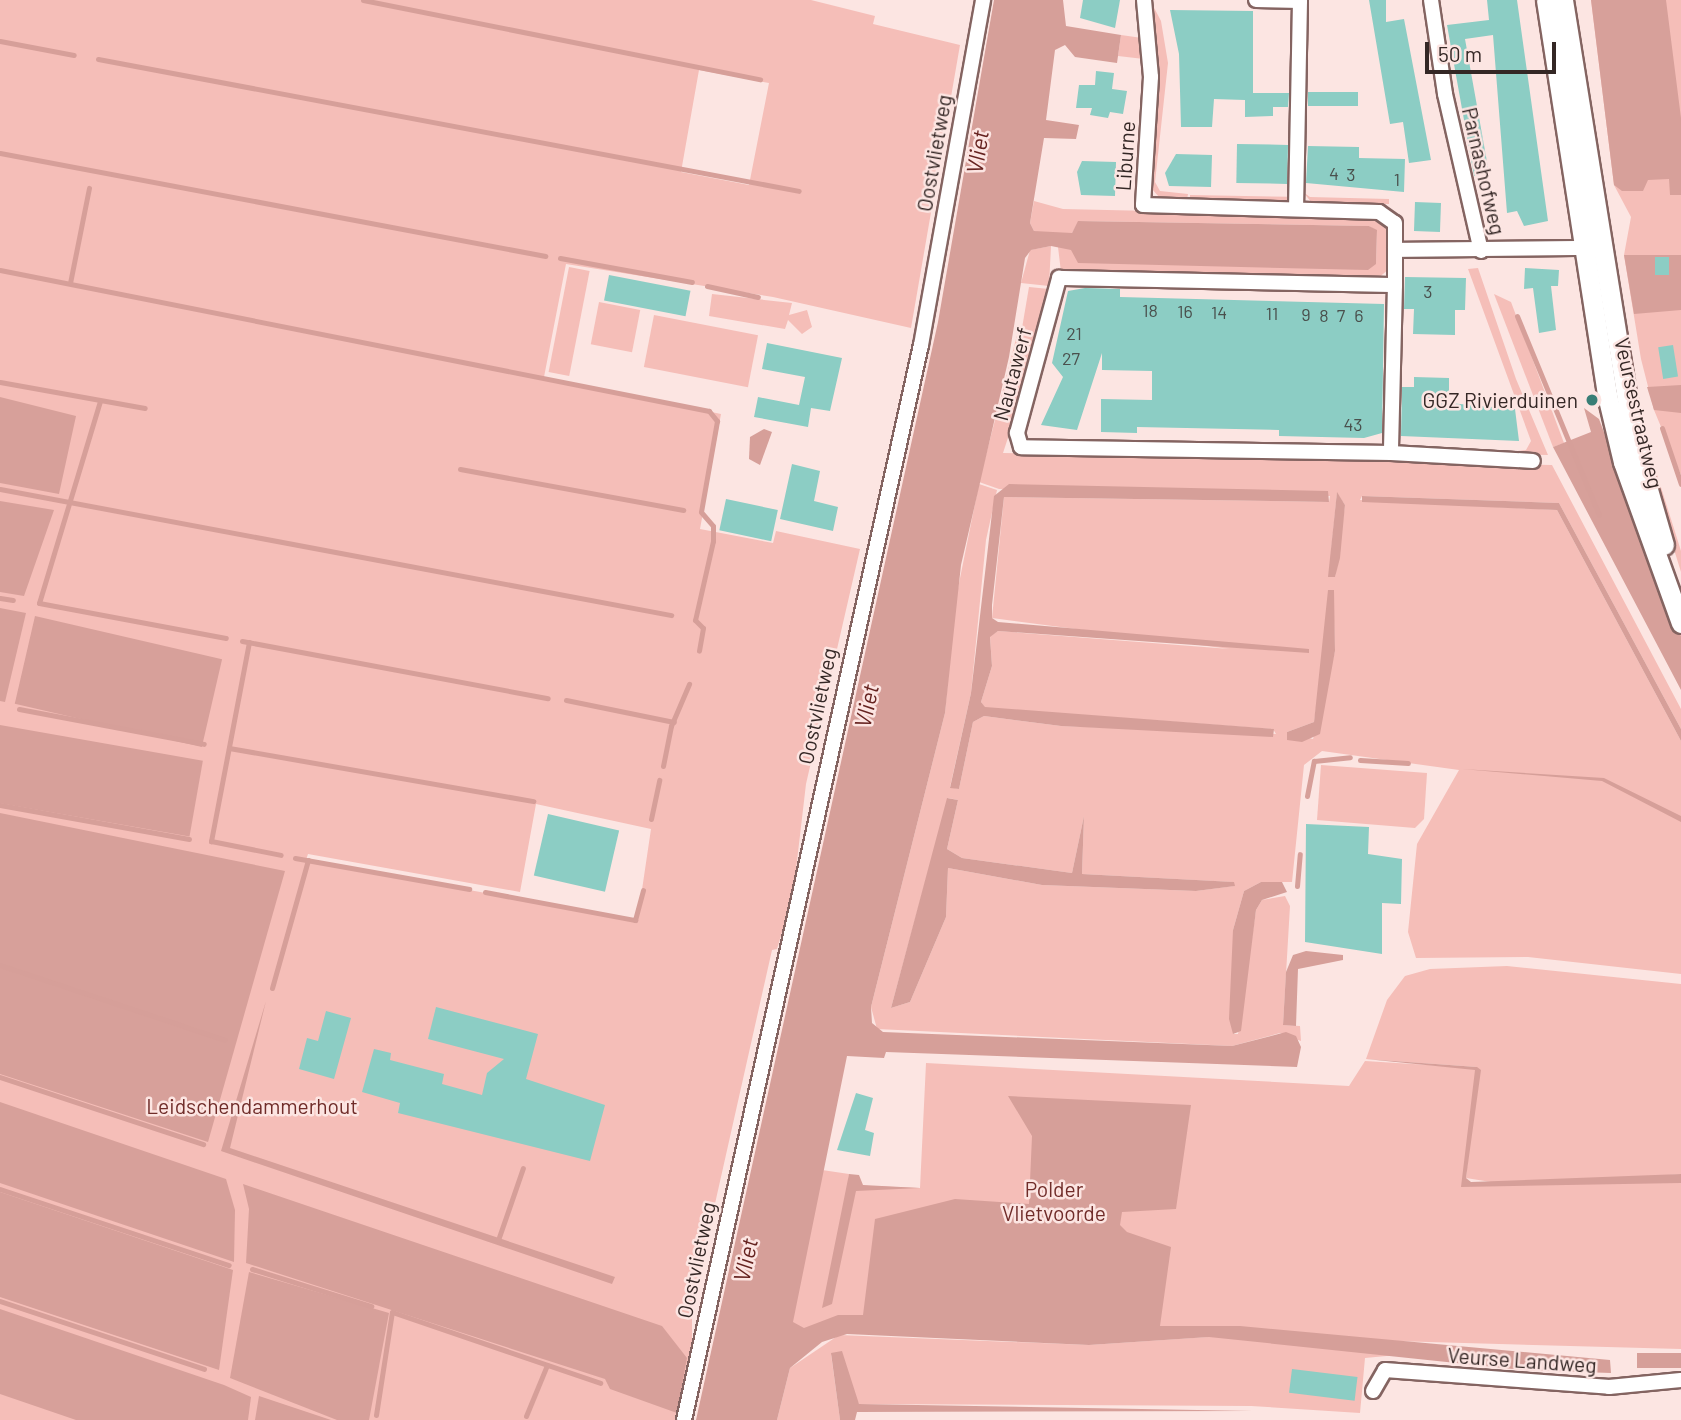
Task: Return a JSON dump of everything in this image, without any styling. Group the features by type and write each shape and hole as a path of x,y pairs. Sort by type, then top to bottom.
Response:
{"main road":[{"name":"Veursestraatweg","path":"1546,0 1583,248 1623,462 1681,623"},
{"name":"Veursestraatweg","path":"1563,0 1634,441 1681,589"}],"street":[{"name":"Oostvlietweg","path":"684,1420 921,345 983,0"},
{"name":"Liburne","path":"1144,0 1151,77 1143,205 1296,208 1390,214 1395,250"},
{"path":"1256,0 1300,1 1296,208"},
{"name":"Parnashofweg","path":"1431,0 1445,94 1481,251 1583,248"},
{"path":"1583,248 1604,249"},
{"path":"1391,453 1393,371 1388,351 1395,285 1395,250 1481,251"},
{"name":"Nautawerf","path":"1395,285 1059,278 1017,433 1021,447 1391,453 1533,461"},
{"name":"Veurse Landweg","path":"1373,1391 1378,1374 1385,1370 1609,1387 1681,1380"}],"green space":[{"name":"Leidschendammerhout","path":"0,0 811,0 875,16 873,24 960,45 911,328 773,297 566,264 544,377 721,414 700,529 773,543 776,531 860,549 806,784 793,895 777,949 772,950 692,1306 692,1350 676,1420 0,1420","holes":["699,70 769,83 749,185 681,172","536,804 651,829 639,910 632,920 306,860 308,854 520,892"]},
{"path":"1150,0 1161,21 1168,63 1155,182 1160,191 1188,194 1187,200 1160,198 1151,188 1156,72"},
{"path":"1591,0 1681,0 1681,475 1654,410 1641,359 1624,255 1631,217 1614,185"},
{"path":"1121,35 1142,38 1144,59 1118,56"},
{"path":"1303,192 1310,197 1389,199 1389,204 1312,203"},
{"path":"1190,195 1289,197 1289,202 1190,200"},
{"path":"1034,201 1063,209 1376,216 1389,225 1389,269 1377,279 1061,272 1058,247 1376,264 1377,231 1369,226 1079,221 1072,233 1048,235 1034,231 1030,223"},
{"path":"1051,246 1049,286 1021,283 1030,250"},
{"path":"1613,265 1648,446 1681,551 1681,572 1642,447"},
{"path":"569,267 590,271 569,376 549,372"},
{"path":"1478,268 1516,379 1548,455 1493,454 1526,450 1531,441 1468,269"},
{"path":"1029,287 1049,289 1036,348 1025,345 1021,334"},
{"path":"712,294 792,303 789,315 807,310 812,327 802,334 788,320 785,329 709,316"},
{"path":"1494,294 1511,302 1564,443 1553,447"},
{"path":"599,302 640,310 632,352 591,344"},
{"path":"654,315 758,335 748,387 644,367"},
{"path":"1017,335 1023,349 1036,352 1003,453 1552,465 1681,709 1681,729 1559,503 1362,496 1360,500 1557,510 1681,741 1681,974 1528,957 1416,958 1408,932 1417,844 1459,770 1322,751 1304,765 1292,882 1261,882 1244,891 1233,930 1233,1034 1238,1034 1256,910 1262,900 1285,896 1290,906 1283,1025 1300,1026 1301,1041 1280,1033 1232,1046 877,1029 871,1007 945,713 955,603 979,484 997,490 986,540 971,693 950,787 959,789 973,722 984,716 1061,726 1276,734 1273,729 985,708 981,702 992,666 990,636 998,631 1230,649 992,618 1004,497 1329,502 1330,496 999,489 979,482","holes":["1337,493 1345,505 1335,577 1331,552","1333,590 1335,651 1313,739 1287,732 1314,722","948,798 958,800 947,849 962,858 1072,873 1084,816 1082,874 1233,882 1234,886 1196,891 1042,885 948,868 946,917 910,1002 891,1008"]},
{"path":"1321,765 1427,773 1424,819 1415,828 1317,820"},
{"name":"Polder Vlietvoorde","path":"1507,966 1681,984 1681,1174 1644,1177 1681,1177 1681,1349 1213,1336 1408,1354 1365,1358 1360,1413 1251,1406 859,1404 831,1354 840,1420 777,1420 790,1368 839,1335 1089,1345 1208,1337 847,1325 786,1338 809,1184 819,1184 822,1170 849,1174 848,1185 920,1188 926,1063 1349,1086 1365,1061 1476,1068 1463,1183 1491,1182 1466,1178 1477,1067 1366,1059 1387,1000 1405,976 1430,969"}],"shaded area":[{"path":"1591,0 1666,0 1681,118 1681,195 1670,195 1669,179 1648,180 1643,191 1622,191 1614,185"},
{"path":"1624,255 1681,255 1681,310 1634,314"},
{"path":"1681,385 1681,413 1654,410 1647,387"},
{"path":"0,397 76,416 59,494 0,483"},
{"path":"1584,408 1599,419 1681,636 1681,690 1553,447 1591,432"},
{"path":"0,501 54,510 24,596 0,592"},
{"path":"0,608 26,613 5,702 0,701"},
{"path":"35,616 222,659 202,747 15,704"},
{"path":"0,725 203,761 189,837 0,803"},
{"path":"0,813 285,871 208,1142 0,1074"},
{"path":"0,1102 226,1179 235,1210 234,1262 0,1183"},
{"path":"243,1184 662,1326 687,1358 677,1413 610,1389 605,1379 246,1263 249,1209"},
{"path":"0,1192 233,1270 219,1370 0,1297"},
{"path":"249,1272 389,1313 369,1420 337,1420 230,1378"},
{"path":"0,1309 224,1385 251,1397 248,1420 76,1420 0,1394"},
{"path":"259,1396 331,1420 255,1420"}],"water":[{"name":"Vliet","path":"994,0 1063,0 1066,26 1121,35 1117,63 1075,57 1065,45 1055,50 1046,120 1079,125 1076,139 1044,138 1030,223 1034,231 1072,233 1078,221 1369,226 1377,230 1376,264 1368,270 1078,263 1071,250 1051,246 1031,250 1025,258 1009,357 961,565 945,713 871,1007 872,1023 883,1032 1232,1046 1286,1032 1296,1036 1301,1047 1297,1067 886,1052 884,1058 847,1056 793,1322 804,1328 838,1315 863,1315 875,1219 955,1199 1029,1204 1032,1136 1008,1096 1191,1105 1176,1209 1122,1212 1120,1225 1127,1232 1171,1247 1160,1326 1240,1326 1610,1360 1611,1373 1523,1370 1209,1337 1089,1345 847,1334 822,1342 790,1368 777,1420 696,1420 938,322"},
{"path":"764,429 772,432 760,465 749,459 750,437"},
{"path":"1009,484 1328,491 1329,502 1004,497 992,605 992,618 998,622 1309,649 1309,653 998,631 990,637 992,666 981,702 985,707 1274,729 1273,737 1061,726 984,716 973,722 959,789 950,788 971,693 994,496"},
{"path":"1337,492 1345,505 1340,558 1335,577 1328,577"},
{"path":"1362,496 1559,503 1681,729 1681,741 1557,510 1362,502"},
{"path":"1328,590 1334,590 1335,651 1320,734 1302,742 1287,740 1287,732 1314,722"},
{"path":"1462,769 1604,778 1681,816 1681,822 1602,781"},
{"path":"947,798 958,800 947,849 962,858 1072,873 1084,816 1082,874 1234,882 1235,886 1196,891 1042,885 948,868 946,917 910,1002 891,1008"},
{"path":"1261,882 1282,882 1287,892 1262,900 1256,910 1241,1031 1233,1034 1229,1019 1233,930 1244,891"},
{"path":"1306,951 1343,955 1343,960 1298,969 1296,1026 1283,1025 1286,972 1293,955"},
{"path":"266,1001 230,1148 615,1277 612,1284 221,1151"},
{"path":"1366,1059 1477,1067 1481,1070 1466,1178 1471,1182 1681,1174 1681,1183 1461,1187 1475,1070"},
{"path":"849,1174 859,1175 863,1185 920,1188 856,1191 832,1304 822,1308"},
{"path":"842,1351 859,1404 1253,1411 857,1412 855,1420 840,1420 831,1353"},
{"path":"1637,1353 1681,1353 1681,1368 1637,1368"}],"building":[{"path":"1083,0 1120,0 1115,28 1080,18"},
{"path":"1369,0 1386,0 1386,22 1404,19 1431,160 1409,163 1403,122 1390,124"},
{"path":"1487,0 1517,0 1548,221 1524,226 1517,211 1507,213 1493,35 1465,39 1489,173 1474,176 1447,25 1489,20"},
{"path":"1170,10 1253,11 1253,93 1289,93 1288,107 1273,107 1273,116 1245,117 1245,100 1214,99 1212,127 1181,127 1179,54"},
{"path":"1096,71 1114,73 1112,89 1127,91 1123,114 1110,112 1108,118 1090,115 1092,108 1076,108 1079,85 1095,85"},
{"path":"1308,92 1358,92 1358,106 1308,106"},
{"path":"1237,144 1288,145 1287,184 1236,183"},
{"path":"1308,146 1359,147 1359,158 1405,159 1404,192 1306,183"},
{"path":"1176,154 1212,155 1211,187 1169,186 1165,173"},
{"path":"1082,161 1116,162 1115,196 1081,195 1077,172"},
{"path":"1415,202 1441,203 1440,232 1414,231"},
{"path":"1655,257 1669,257 1669,275 1655,275"},
{"path":"1525,268 1559,270 1558,286 1551,286 1556,330 1539,333 1533,288 1524,289"},
{"path":"609,275 690,291 686,316 604,301"},
{"path":"1405,277 1466,278 1465,310 1455,310 1455,335 1413,334 1414,309 1404,309"},
{"path":"1085,288 1120,289 1120,297 1384,304 1382,433 1364,438 1279,436 1279,430 1137,427 1137,433 1101,432 1101,399 1152,400 1152,371 1102,370 1102,353 1077,430 1041,425 1063,377 1052,363 1068,291"},
{"path":"767,343 842,358 830,411 811,408 808,427 754,417 758,397 799,405 805,377 762,369"},
{"path":"1673,345 1678,377 1663,379 1658,347"},
{"path":"1414,377 1449,378 1449,403 1515,409 1519,441 1401,436 1402,387 1414,387"},
{"path":"792,464 820,471 814,501 838,507 833,531 780,519"},
{"path":"726,499 778,510 771,541 719,530"},
{"path":"548,814 619,830 605,892 534,875"},
{"path":"1306,824 1369,827 1368,854 1402,859 1401,904 1382,903 1382,954 1305,942"},
{"path":"436,1007 538,1034 526,1079 605,1105 590,1161 398,1113 400,1103 362,1092 374,1049 391,1053 390,1060 444,1074 442,1084 482,1095 487,1073 504,1059 428,1039"},
{"path":"326,1011 351,1018 334,1079 299,1069 307,1038 318,1041"},
{"path":"856,1093 873,1098 865,1130 874,1133 870,1156 837,1150"},
{"path":"1292,1369 1358,1377 1355,1401 1289,1393"}],"waterway":[{"path":"363,0 760,79"},
{"path":"0,41 74,55"},
{"path":"98,59 799,191"},
{"path":"0,153 545,256"},
{"path":"70,283 89,188"},
{"path":"560,258 692,282"},
{"path":"0,270 709,411 717,421 701,512 713,526 713,541 695,620 703,628 699,651"},
{"path":"707,286 758,297"},
{"path":"1517,316 1599,515"},
{"path":"0,382 145,408"},
{"path":"100,401 39,603 226,638"},
{"path":"1662,428 1681,484"},
{"path":"460,469 683,510"},
{"path":"0,489 671,615"},
{"path":"0,598 13,600"},
{"path":"242,641 548,698"},
{"path":"249,642 211,841 281,855"},
{"path":"663,766 671,726 689,684"},
{"path":"566,700 674,722"},
{"path":"19,709 204,744"},
{"path":"229,748 533,801"},
{"path":"1307,796 1314,761 1350,757"},
{"path":"1360,760 1408,763"},
{"path":"651,819 659,780"},
{"path":"0,805 189,839"},
{"path":"1297,886 1300,854"},
{"path":"295,858 469,889"},
{"path":"272,988 308,860"},
{"path":"485,892 635,920 643,890"},
{"path":"0,965 225,1040"},
{"path":"0,1077 203,1144"},
{"path":"498,1240 523,1168"},
{"path":"0,1189 229,1265"},
{"path":"252,1269 371,1306"},
{"path":"0,1301 204,1369"},
{"path":"376,1415 392,1312 600,1383"},
{"path":"526,1416 547,1365"}],"place":[{"name":"GGZ Rivierduinen","path":"1592,400"}]}
